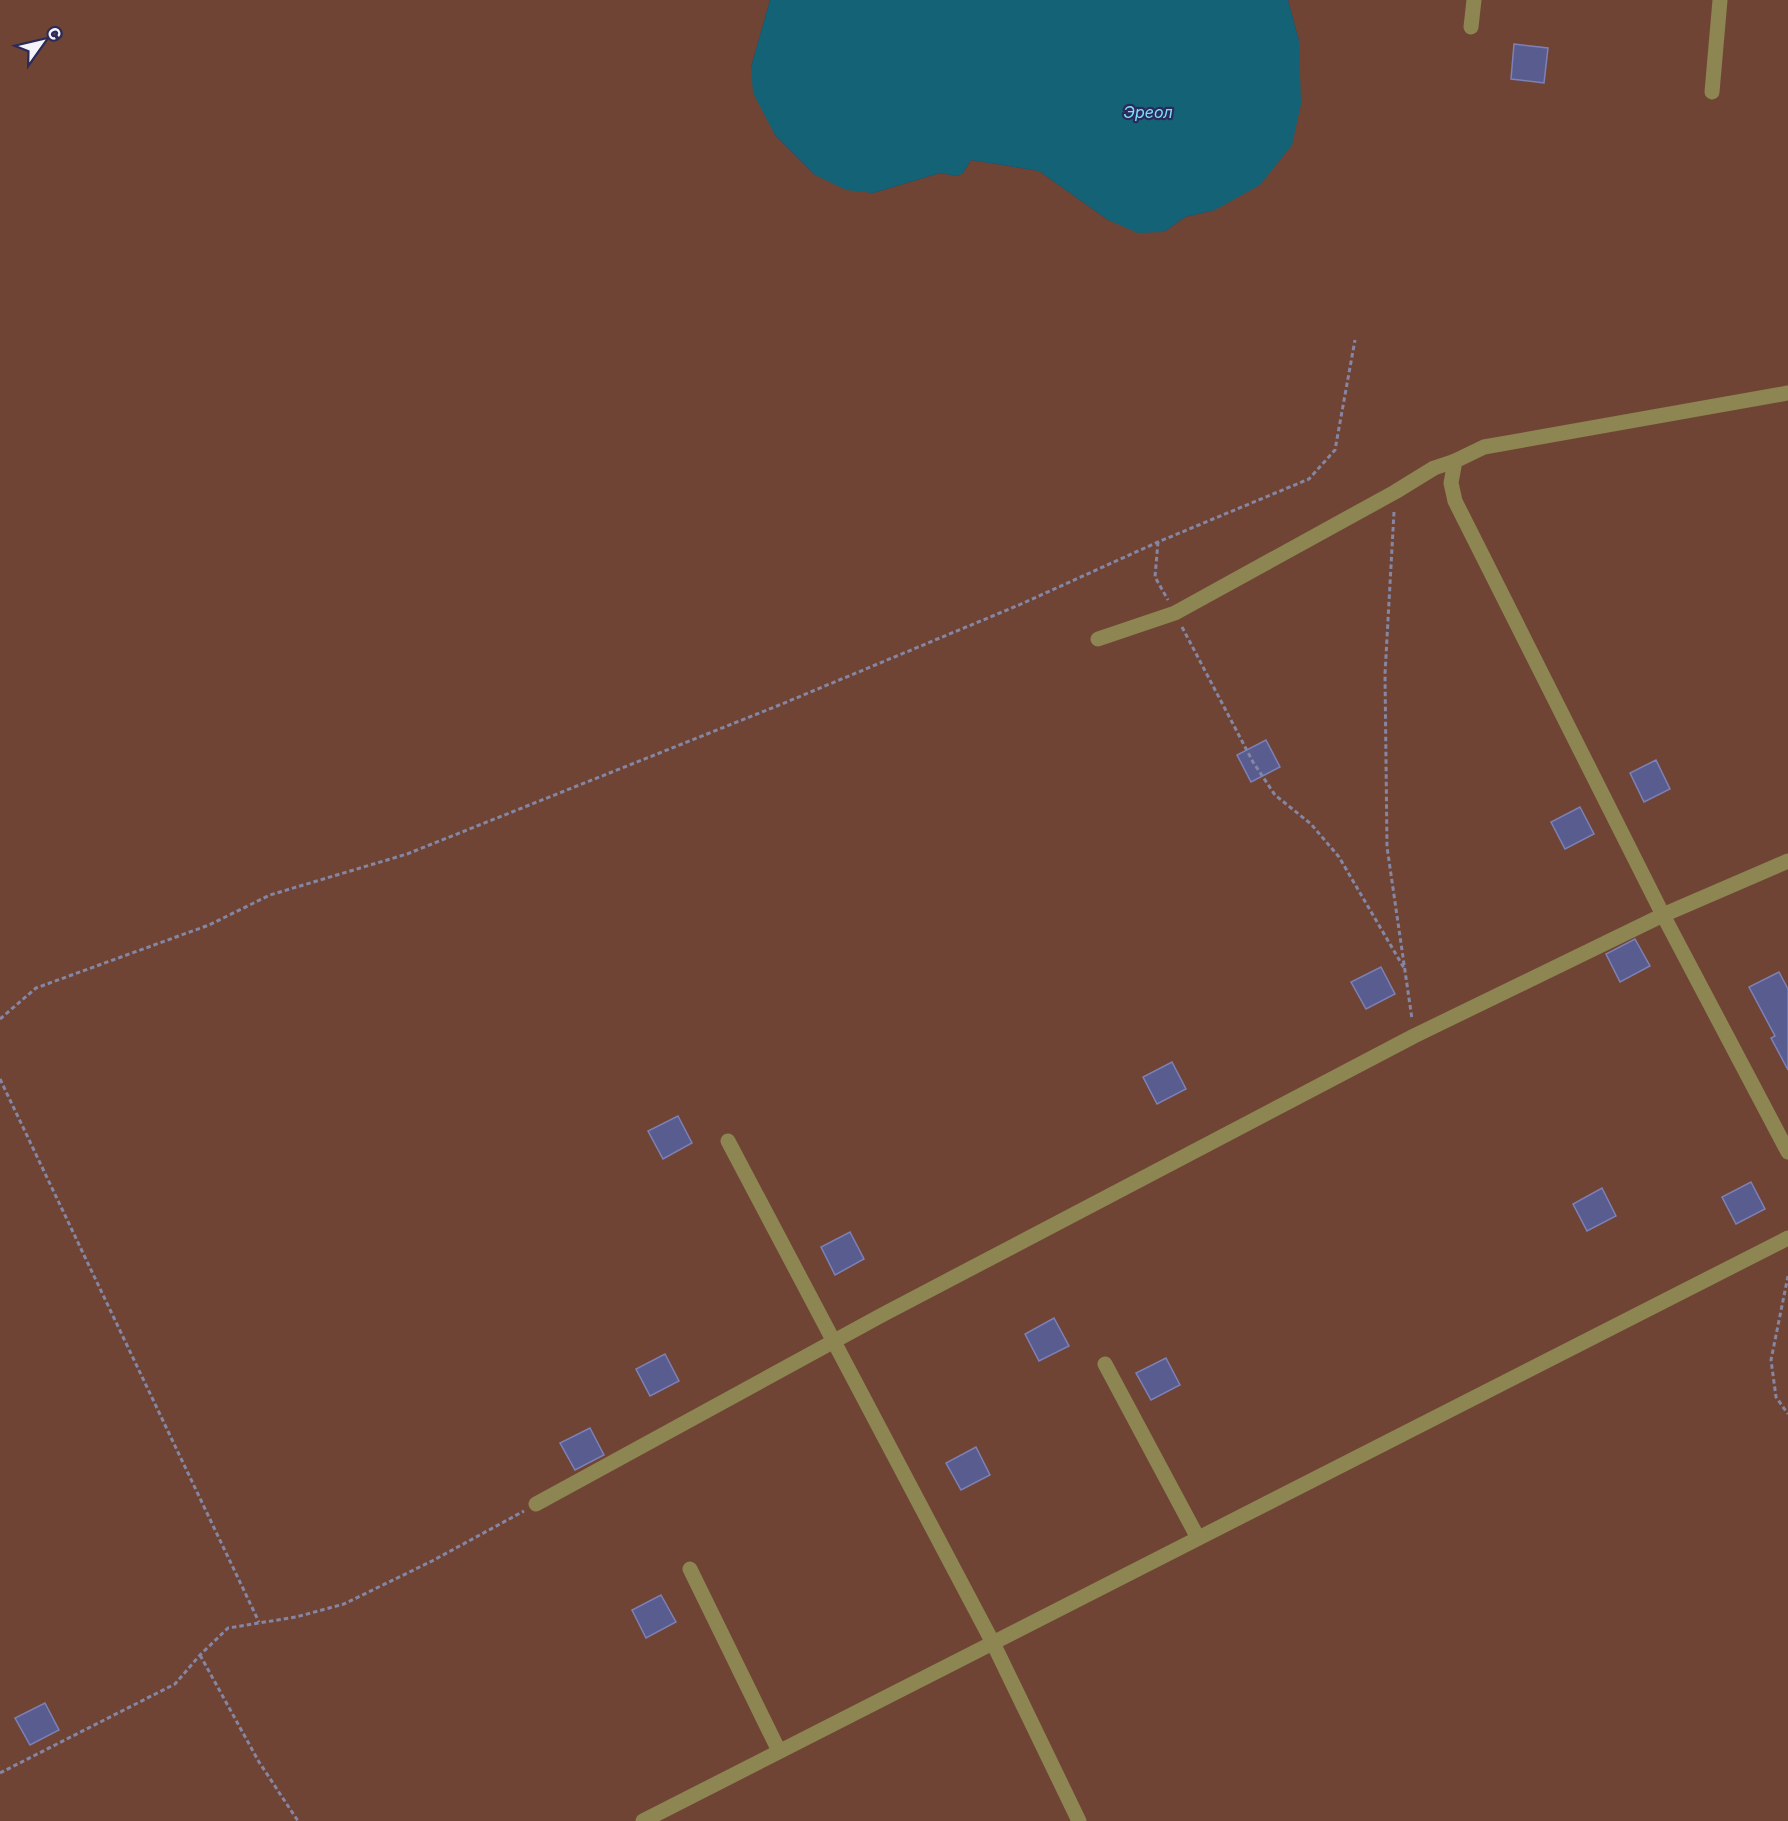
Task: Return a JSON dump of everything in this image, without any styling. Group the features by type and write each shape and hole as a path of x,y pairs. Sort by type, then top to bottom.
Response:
{"street":[{"path":"1471,27 1474,0"},
{"path":"1712,92 1720,0"},
{"path":"1098,639 1174,613 1395,492 1434,468 1485,447 1788,393"},
{"path":"1455,461 1450,483 1455,501 1663,915 1788,1152"},
{"path":"536,1504 834,1341 1414,1036 1663,915 1788,861"},
{"path":"728,1141 993,1643 1079,1821"},
{"path":"643,1821 1788,1238"},
{"path":"1105,1364 1198,1538"},
{"path":"690,1569 779,1751"}],"path":[{"path":"0,1019 36,988 209,925 270,895 407,854 975,624 1158,542 1309,478 1335,450 1355,340"},
{"path":"1395,492 1385,674 1387,847 1414,1036"},
{"path":"1158,542 1155,577 1253,762 1275,795 1311,824 1340,857 1405,969"},
{"path":"0,1079 259,1623"},
{"path":"1788,1276 1771,1360 1776,1397 1788,1414"},
{"path":"0,1773 175,1684 228,1628 296,1617 344,1604 432,1561 536,1504"},
{"path":"200,1655 259,1762 298,1821"}],"shaded area":[{"path":"0,0 770,0 751,67 775,135 815,175 873,193 940,173 957,176 963,173 971,160 1039,171 1108,220 1164,232 1185,217 1215,210 1299,41 1288,0 1788,0 1788,1821 0,1821"}],"water":[{"name":"Эреол","path":"770,0 1288,0 1299,41 1301,104 1292,145 1260,185 1215,210 1185,217 1164,232 1138,233 1108,220 1039,171 971,160 963,173 957,176 940,173 873,193 846,190 815,175 775,135 753,93 751,67"}],"building":[{"path":"1514,44 1548,48 1544,83 1511,79"},
{"path":"1266,740 1280,767 1251,782 1237,755"},
{"path":"1656,760 1670,789 1644,802 1630,773"},
{"path":"1580,807 1594,834 1565,849 1551,822"},
{"path":"1635,939 1650,966 1620,982 1606,954"},
{"path":"1381,967 1395,994 1366,1009 1351,982"},
{"path":"1779,972 1788,989 1788,1070 1771,1038 1775,1036 1749,987"},
{"path":"1172,1062 1186,1089 1157,1104 1143,1077"},
{"path":"678,1116 692,1143 663,1159 648,1131"},
{"path":"1751,1182 1765,1209 1736,1224 1722,1197"},
{"path":"1602,1188 1616,1216 1587,1231 1573,1204"},
{"path":"850,1232 864,1259 835,1275 821,1247"},
{"path":"1054,1318 1069,1346 1039,1361 1025,1334"},
{"path":"665,1354 679,1381 650,1396 636,1369"},
{"path":"1166,1358 1180,1385 1151,1400 1136,1373"},
{"path":"590,1428 604,1455 575,1470 560,1443"},
{"path":"976,1447 990,1475 961,1490 946,1463"},
{"path":"661,1595 676,1622 646,1638 632,1610"},
{"path":"45,1703 59,1730 30,1745 15,1718"}]}
